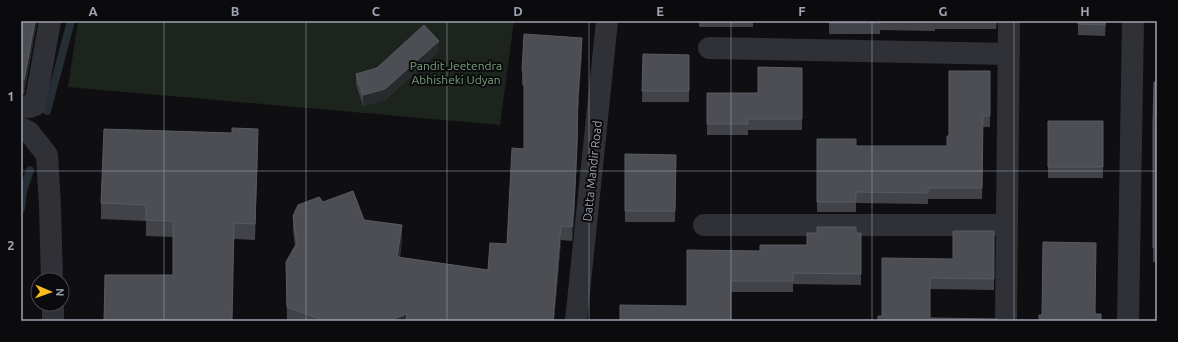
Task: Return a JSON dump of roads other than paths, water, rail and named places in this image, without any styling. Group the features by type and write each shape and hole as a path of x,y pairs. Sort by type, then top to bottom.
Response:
{"street":[{"path":"21,106 30,107 35,105 50,21"},
{"name":"Datta Mandir Road","path":"576,321 607,21"},
{"path":"1006,321 1010,21"},
{"path":"1128,321 1133,21"},
{"path":"709,48 1009,54"},
{"path":"21,128 29,132 47,155 52,272"},
{"path":"704,225 1007,225"}],"waterway":[{"path":"47,111 71,21"},
{"path":"21,209 23,191 30,170"}],"park label":[{"name":"Pandit Jeetendra Abhisheki Udyan","path":"456,72"}]}
